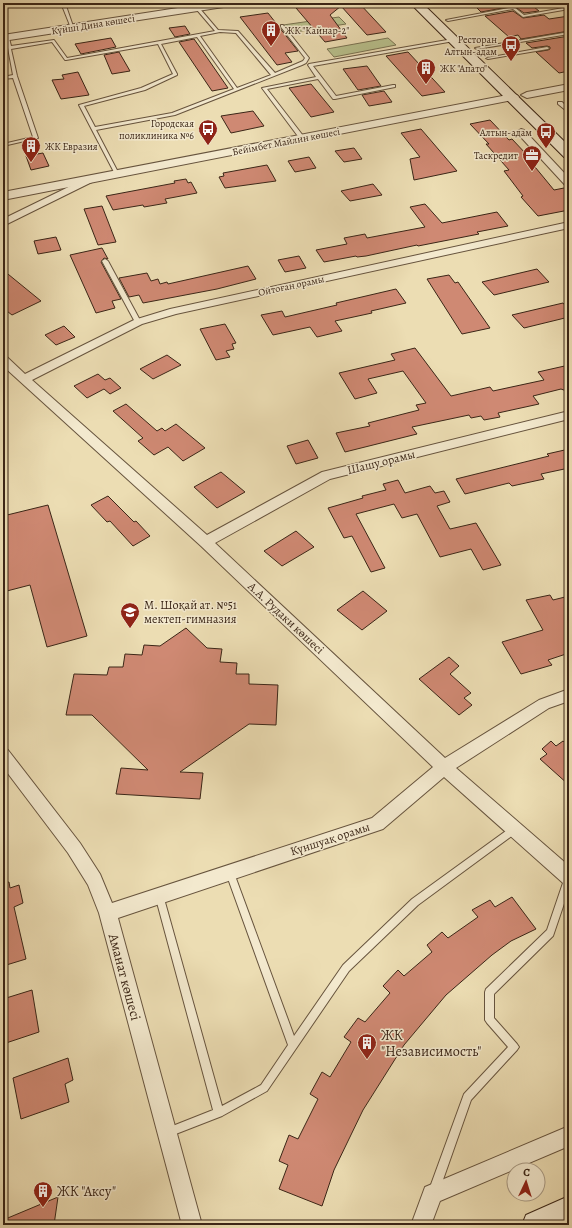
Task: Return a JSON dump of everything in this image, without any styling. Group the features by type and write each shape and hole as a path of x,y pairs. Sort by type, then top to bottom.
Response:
{"main road":[{"path":"416,3 513,97 569,154"},
{"path":"430,3 545,112"},
{"name":"Бейімбет Майлин көшесі","path":"513,97 527,95"},
{"path":"536,1225 569,1210"}],"street":[{"name":"Күйші Дина көшесі","path":"6,41 195,6 230,3"},
{"name":"Бейімбет Майлин көшесі","path":"527,95 569,87"},
{"name":"Бейімбет Майлин көшесі","path":"3,196 513,97"},
{"path":"521,132 569,184"},
{"path":"3,223 93,178"},
{"name":"Ойтоған орамы","path":"24,379 138,322 174,311 569,225"},
{"name":"А.А. Рудаки көшесі","path":"3,360 206,542 444,767 569,877"},
{"name":"Шашу орамы","path":"206,542 326,475 569,415"},
{"name":"Күншуақ орамы","path":"108,913 376,824 444,767 544,704 569,695"},
{"name":"Аманат көшесі","path":"3,755 74,848 94,880 108,913 192,1225"},
{"path":"421,1225 432,1194 569,1136"}],"lane":[{"path":"63,3 73,28"},
{"path":"195,6 217,31 237,32 274,75"},
{"path":"448,20 514,8 523,16 569,8"},
{"path":"94,129 173,114 305,62 307,58 282,26"},
{"path":"3,145 36,138 15,76 6,41 53,41 66,59 222,31"},
{"path":"477,48 569,32"},
{"path":"198,36 236,90"},
{"path":"393,86 335,98 318,78 310,65 453,40"},
{"path":"117,174 81,105 143,89 175,74 159,43"},
{"path":"488,58 547,48"},
{"path":"3,78 15,76"},
{"path":"250,84 264,88 318,78"},
{"path":"264,88 302,138"},
{"path":"560,103 569,112"},
{"path":"105,261 138,322"},
{"path":"167,1132 219,1113 264,1088 346,968 415,902 514,828"},
{"path":"230,873 293,1045"},
{"path":"432,1194 467,1097 514,1047 490,1020 489,992 550,933 569,877"},
{"path":"159,896 219,1113"}],"green space":[{"path":"339,17 346,24 289,33 283,25"},
{"path":"388,38 396,45 334,57 327,49"}],"building":[{"path":"327,3 359,3 386,32 367,35 341,6 330,15 347,38 325,42 296,8"},
{"path":"474,3 529,3 539,11 524,13 514,6 481,12 475,6 478,6"},
{"path":"513,11 523,18 544,15 549,19 569,16 569,31 521,39 518,35 509,37 485,16"},
{"path":"268,13 298,51 285,53 292,62 277,65 240,17"},
{"path":"185,26 190,34 175,37 169,28"},
{"path":"569,36 569,71 559,73 536,52 548,50 550,47 532,48 526,43"},
{"path":"111,38 116,47 81,54 75,44"},
{"path":"194,39 228,88 212,91 179,42"},
{"path":"119,52 130,71 112,74 104,55"},
{"path":"408,52 445,92 422,96 386,56"},
{"path":"367,66 381,86 358,90 343,69"},
{"path":"78,72 89,95 61,99 52,80 64,79 62,75"},
{"path":"311,84 334,112 311,117 289,88"},
{"path":"384,91 392,102 369,106 362,95"},
{"path":"253,111 264,126 231,133 221,116"},
{"path":"490,120 509,140 512,139 527,155 526,156 554,190 564,188 569,194 569,210 538,216 521,197 523,196 504,171 509,170 486,144 489,144 470,124"},
{"path":"421,129 457,171 414,180 410,159 420,157 401,133"},
{"path":"354,148 362,159 344,162 335,151"},
{"path":"43,153 49,166 31,170 26,156"},
{"path":"309,157 316,168 295,172 288,161"},
{"path":"267,165 276,181 225,188 219,177 224,176 223,173"},
{"path":"186,179 188,183 191,182 197,193 165,199 167,203 113,210 106,196 175,183 174,181"},
{"path":"373,184 382,195 350,201 341,191"},
{"path":"425,204 442,223 497,212 508,226 477,232 479,234 418,246 324,262 316,250 347,244 344,238 365,234 367,238 425,227 410,207"},
{"path":"102,206 116,242 98,245 84,209"},
{"path":"56,237 61,250 38,254 34,241"},
{"path":"102,248 108,259 104,258 101,262 121,299 112,301 115,308 96,313 70,255"},
{"path":"299,256 306,268 285,272 278,260"},
{"path":"248,266 256,279 217,289 143,303 139,295 129,297 119,278 147,273 151,281 158,279 160,284 167,282 168,284"},
{"path":"537,269 549,282 494,295 482,282"},
{"path":"3,270 41,301 12,315 3,308"},
{"path":"449,275 455,283 458,282 490,328 462,334 427,279"},
{"path":"396,289 406,303 371,311 372,313 335,321 342,331 317,337 310,327 273,335 261,315 282,311 285,317"},
{"path":"563,303 569,310 569,317 524,328 512,315"},
{"path":"225,324 236,343 232,344 234,349 226,351 230,357 216,360 200,329"},
{"path":"64,326 75,337 56,345 45,335"},
{"path":"415,348 451,396 490,387 493,391 544,380 538,372 569,365 569,392 561,389 533,396 539,404 498,413 500,417 484,420 481,416 471,418 469,415 412,427 417,434 345,452 336,433 370,426 368,423 419,410 416,405 426,403 403,371 368,379 377,393 355,399 339,373 395,360 391,354"},
{"path":"167,355 181,365 153,379 140,369"},
{"path":"98,374 105,380 110,378 121,388 110,394 104,389 87,398 74,386"},
{"path":"126,404 157,431 162,428 165,431 176,424 205,448 183,461 168,447 154,455 138,441 143,438 113,411"},
{"path":"308,440 318,458 296,464 287,446"},
{"path":"569,449 569,468 541,474 544,479 512,486 509,483 465,494 456,479 549,456 547,454"},
{"path":"221,472 245,492 217,508 194,487"},
{"path":"398,480 405,493 430,486 435,493 444,491 450,502 437,506 450,529 476,523 501,565 483,570 471,549 440,557 417,514 402,518 394,504 356,514 385,568 371,572 352,536 344,538 328,508 363,498 362,496 386,490 383,484"},
{"path":"108,496 134,522 136,521 150,536 133,546 110,521 107,522 91,505"},
{"path":"48,505 87,636 47,647 30,585 3,592 3,516"},
{"path":"296,531 314,547 282,566 264,551"},
{"path":"363,591 387,611 362,630 337,610"},
{"path":"550,595 553,600 569,596 569,653 548,660 552,665 521,674 502,642 543,630 526,600"},
{"path":"186,628 207,648 222,649 220,662 237,663 236,674 249,674 249,684 278,685 276,725 249,724 180,772 203,773 200,799 116,794 121,768 148,770 92,715 66,715 74,674 107,675 109,667 123,667 125,654 142,655 144,645 160,646"},
{"path":"449,657 459,666 450,674 471,693 464,698 472,705 459,715 419,679"},
{"path":"551,741 556,746 563,741 569,746 569,785 540,759 547,754 542,749"},
{"path":"9,882 10,888 19,885 23,903 14,907 26,959 3,966 3,883"},
{"name":"ЖК \"Независимость\"","path":"512,897 536,929 511,941 492,955 446,995 404,1045 363,1110 334,1170 322,1206 279,1189 288,1165 279,1161 289,1135 298,1139 318,1099 310,1094 322,1072 330,1077 351,1042 344,1037 358,1018 365,1022 390,993 383,986 398,970 404,976 432,952 427,945 442,932 448,938 478,917 472,910 490,900 495,907"},
{"path":"32,990 39,1032 3,1044 3,999"},
{"path":"68,1058 73,1080 65,1084 69,1102 21,1119 13,1078"},
{"name":"ЖК \"Аксу\"","path":"58,1197 54,1225 3,1225 3,1220"}],"place":[{"name":"ЖК \"Кайнар-2\"","path":"271,47"},
{"name":"Ресторан Алтын-адам","path":"511,62"},
{"name":"ЖК \"Апато\"","path":"426,85"},
{"name":"Городская поликлиника №6","path":"208,146"},
{"name":"Алтын-адам","path":"546,149"},
{"name":"ЖК Евразия","path":"31,163"},
{"name":"Таскредит","path":"532,172"},
{"name":"М. Шоқай ат. №51 мектеп-гимназия","path":"130,629"},
{"name":"ЖК \"Независимость\"","path":"367,1060"},
{"name":"ЖК \"Аксу\"","path":"43,1208"}]}
